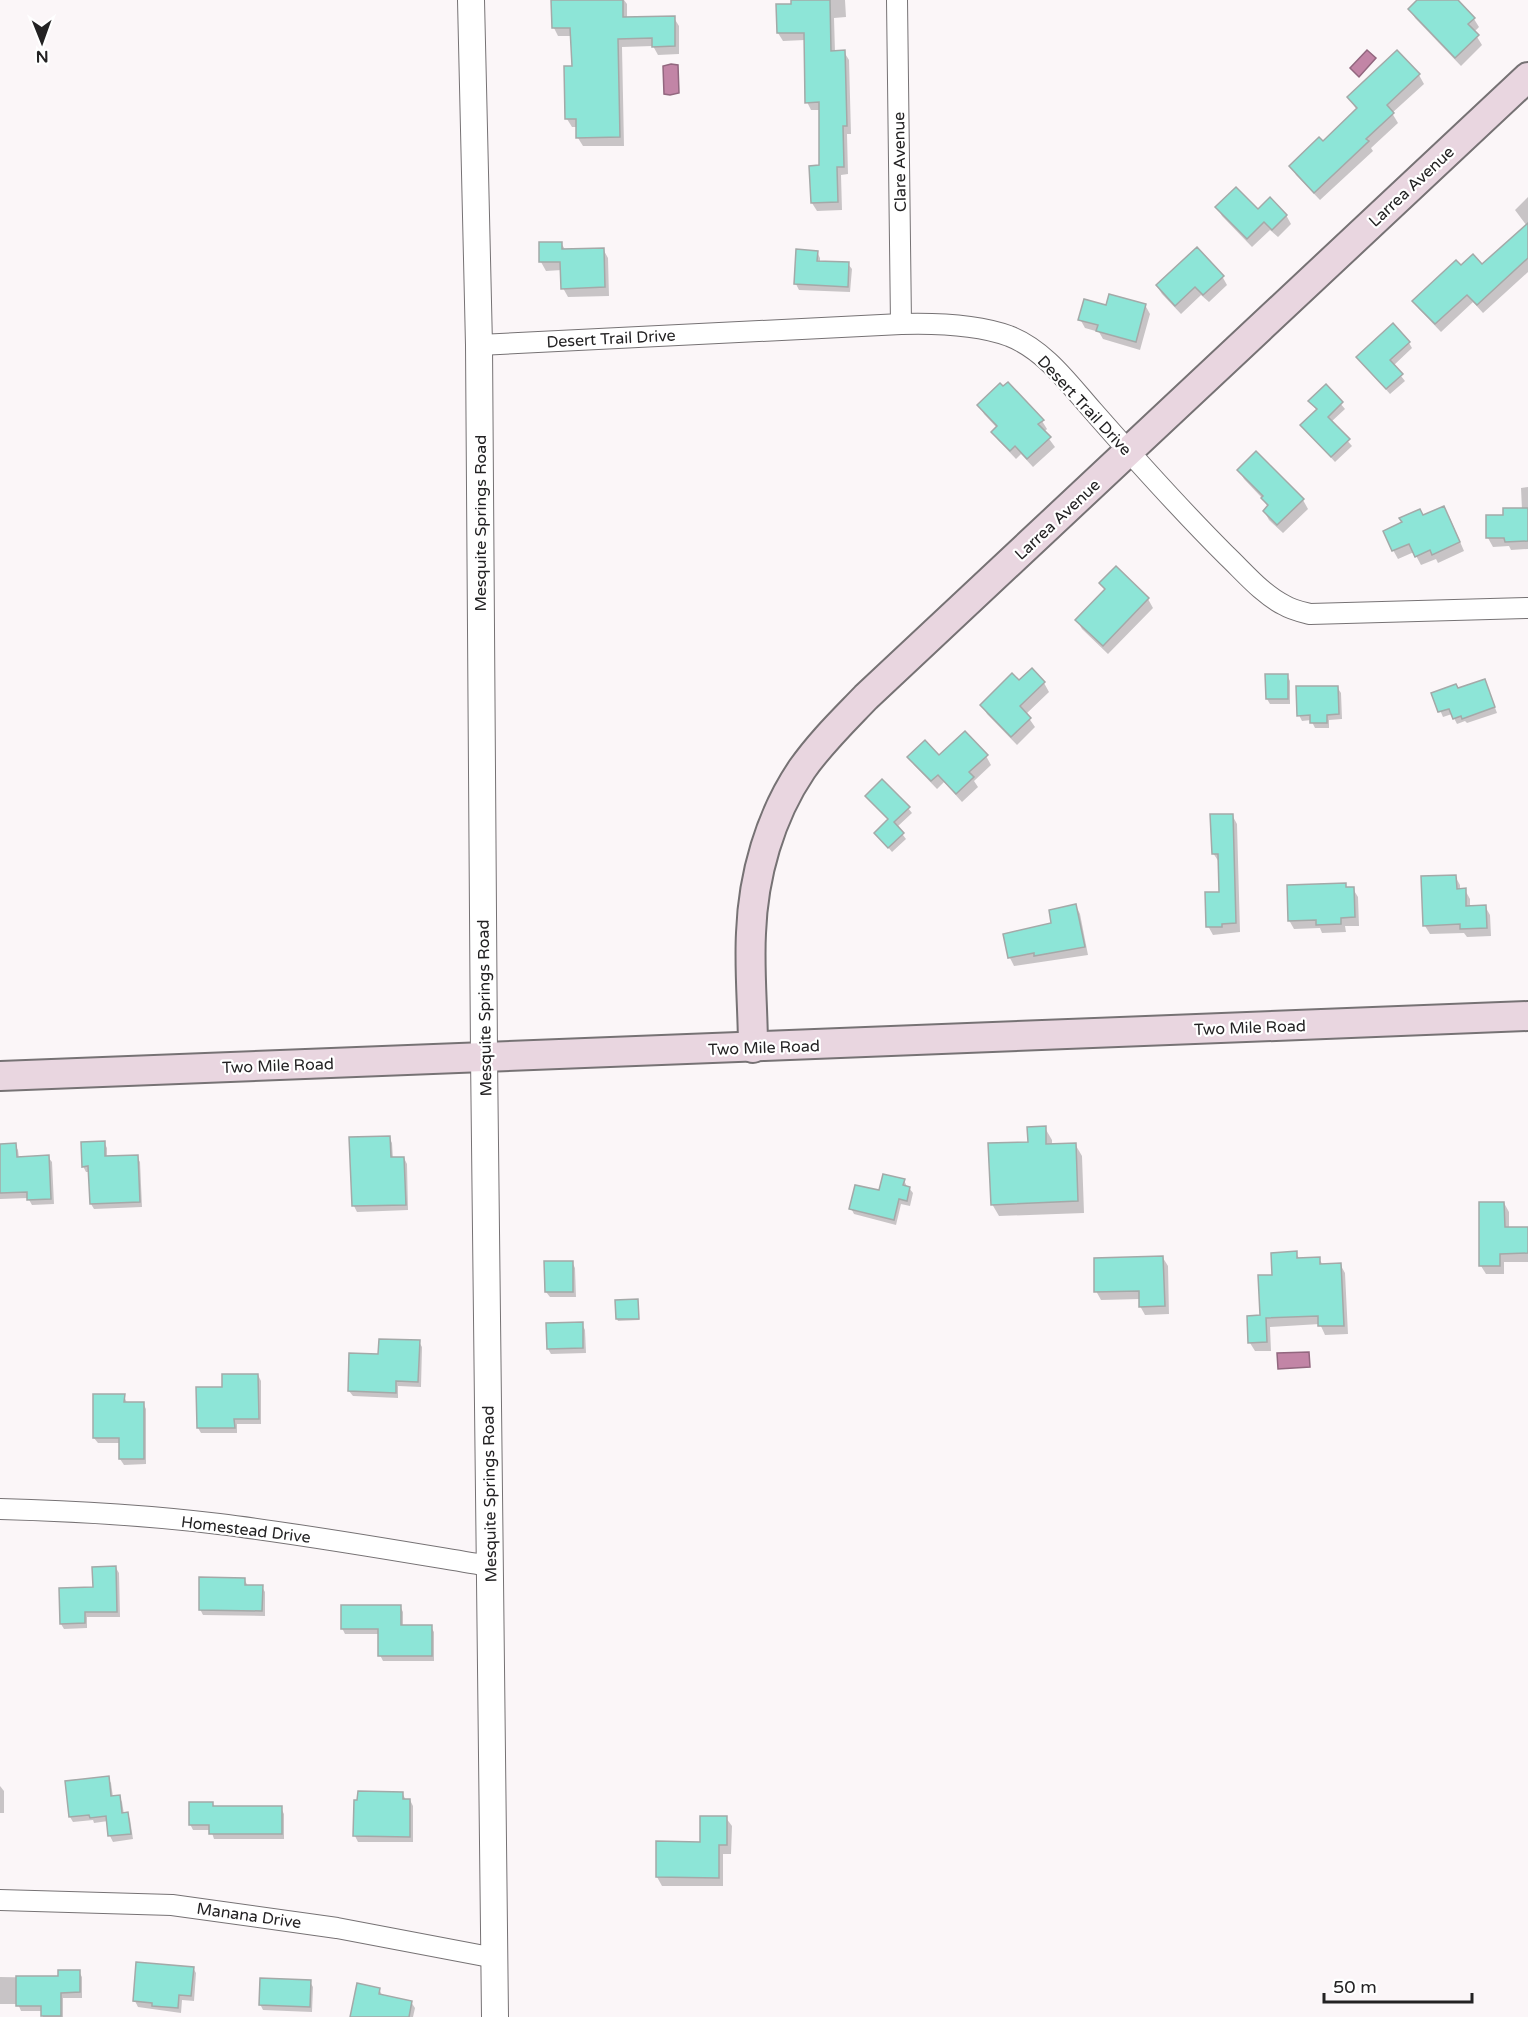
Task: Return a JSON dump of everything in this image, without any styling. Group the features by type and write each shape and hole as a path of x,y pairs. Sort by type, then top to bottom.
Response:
{"main road":[{"name":"Larrea Avenue","path":"753,1048 751,932 765,844 781,806 802,770 832,731 1528,77"},
{"name":"Two Mile Road","path":"0,1076 1528,1016"}],"street":[{"name":"Mesquite Springs Road","path":"471,0 479,345 484,1056 495,2017"},
{"name":"Clare Avenue","path":"897,0 901,324"},
{"name":"Desert Trail Drive","path":"479,345 901,324 985,329 1011,337 1035,351 1056,370 1213,541 1261,588 1285,606 1310,614 1528,608"},
{"name":"Homestead Drive","path":"0,1509 123,1514 218,1524 309,1536 489,1566"},
{"name":"Manana Drive","path":"0,1900 172,1905 337,1928 495,1958"}],"shaded area":[{"path":"1367,50 1376,58 1359,77 1350,68"},
{"path":"678,65 679,93 670,95 664,94 663,66"},
{"path":"1309,1352 1310,1367 1278,1369 1277,1353"}],"building":[{"path":"551,0 623,0 623,17 675,16 675,46 652,47 652,38 618,39 620,137 576,138 576,119 565,119 564,66 572,66 570,28 552,28"},
{"path":"791,0 830,0 831,51 845,50 847,126 843,126 844,167 837,167 838,202 811,203 809,166 819,165 819,102 805,103 804,33 777,33 776,4 791,4"},
{"path":"1417,0 1458,0 1475,18 1468,24 1479,35 1455,58 1408,9"},
{"path":"1397,50 1420,74 1387,105 1394,113 1366,139 1369,141 1314,193 1289,166 1319,137 1323,141 1357,108 1347,97"},
{"path":"1236,187 1258,209 1270,197 1287,215 1272,230 1264,222 1247,239 1215,207"},
{"path":"1528,223 1528,258 1477,305 1467,295 1435,324 1412,301 1456,260 1461,265 1473,254 1482,264"},
{"path":"539,242 562,242 562,249 604,248 605,287 561,289 560,262 539,262"},
{"path":"1197,247 1224,276 1203,295 1195,287 1175,306 1156,285"},
{"path":"796,249 818,251 817,261 849,262 848,287 794,284"},
{"path":"1109,294 1146,304 1136,342 1096,331 1098,325 1078,320 1084,299 1106,305"},
{"path":"1393,323 1410,342 1390,360 1403,374 1386,389 1356,357"},
{"path":"1008,382 1044,420 1038,424 1051,437 1027,459 1015,446 1010,451 991,432 997,426 977,405 1000,383 1003,386"},
{"path":"1326,384 1343,402 1328,417 1350,439 1331,457 1300,425 1317,409 1308,401"},
{"path":"1256,451 1304,499 1277,525 1263,511 1268,505 1261,498 1263,496 1237,470"},
{"path":"1444,506 1460,542 1432,555 1430,550 1415,557 1409,544 1392,551 1383,531 1402,522 1399,518 1420,509 1423,515"},
{"path":"1503,508 1528,508 1528,541 1505,542 1504,538 1486,538 1486,515 1503,515"},
{"path":"1116,566 1149,598 1103,646 1075,620 1105,589 1099,583"},
{"path":"1032,668 1045,682 1020,706 1031,718 1011,737 980,705 1012,673 1019,680"},
{"path":"1265,674 1288,674 1288,699 1266,699"},
{"path":"1485,679 1495,707 1462,719 1461,716 1453,719 1449,709 1438,712 1431,693 1456,684 1458,688"},
{"path":"1296,686 1338,686 1339,714 1327,715 1327,723 1310,723 1310,715 1297,716"},
{"path":"965,731 988,755 969,772 974,777 956,794 938,775 931,781 907,757 925,740 939,755"},
{"path":"882,779 910,807 894,822 904,833 888,848 874,833 888,819 865,796"},
{"path":"1210,814 1233,814 1236,923 1222,924 1222,927 1206,927 1205,892 1219,892 1218,854 1212,854"},
{"path":"1456,875 1457,889 1466,888 1466,906 1486,905 1487,928 1460,929 1460,924 1423,926 1421,876"},
{"path":"1346,883 1346,887 1354,887 1355,917 1341,918 1341,924 1316,925 1316,920 1288,921 1287,885"},
{"path":"1076,904 1085,947 1008,958 1003,934 1051,923 1049,910"},
{"path":"1046,1126 1046,1144 1076,1143 1078,1201 991,1205 988,1143 1028,1142 1027,1127"},
{"path":"390,1136 391,1157 404,1157 406,1205 352,1206 349,1137"},
{"path":"105,1141 105,1156 138,1155 140,1202 90,1204 88,1166 82,1167 81,1142"},
{"path":"16,1143 17,1157 49,1155 51,1199 27,1200 27,1192 0,1193 0,1144"},
{"path":"883,1174 905,1179 903,1185 910,1187 907,1201 899,1199 894,1220 849,1209 855,1185 879,1190"},
{"path":"1479,1202 1504,1202 1505,1227 1528,1227 1528,1253 1500,1254 1500,1266 1479,1266"},
{"path":"1297,1251 1297,1258 1320,1257 1320,1264 1341,1263 1344,1326 1318,1326 1318,1316 1266,1318 1267,1342 1248,1343 1247,1316 1260,1315 1258,1275 1272,1275 1271,1253"},
{"path":"1163,1256 1165,1306 1139,1307 1139,1291 1094,1292 1094,1258"},
{"path":"544,1261 573,1261 573,1292 545,1292"},
{"path":"638,1299 639,1319 616,1319 615,1300"},
{"path":"583,1322 583,1348 547,1349 546,1323"},
{"path":"379,1339 420,1340 418,1382 396,1381 396,1393 348,1391 349,1353 378,1354"},
{"path":"222,1374 258,1374 259,1419 234,1419 235,1428 197,1428 196,1387 222,1387"},
{"path":"93,1394 125,1394 124,1402 144,1402 144,1459 119,1459 119,1438 93,1438"},
{"path":"116,1566 117,1612 85,1612 85,1623 60,1624 59,1588 93,1587 92,1567"},
{"path":"199,1577 245,1578 245,1585 263,1585 262,1611 199,1610"},
{"path":"341,1605 401,1605 401,1625 432,1625 432,1656 378,1656 378,1629 341,1629"},
{"path":"109,1776 111,1796 120,1795 122,1813 128,1812 131,1834 108,1836 106,1816 69,1817 65,1781"},
{"path":"358,1791 403,1792 403,1799 410,1799 410,1837 353,1836 354,1800 357,1800"},
{"path":"189,1802 213,1802 213,1806 282,1806 282,1834 209,1834 209,1825 189,1825"},
{"path":"700,1816 727,1816 727,1845 719,1845 719,1878 656,1877 656,1841 700,1842"},
{"path":"136,1962 194,1967 191,1996 179,1995 178,2008 152,2006 152,2003 133,2001"},
{"path":"58,1970 80,1970 80,1992 61,1993 61,2016 41,2016 41,2006 16,2006 16,1976 58,1976"},
{"path":"260,1978 311,1980 310,2007 259,2005"},
{"path":"357,1983 380,1988 379,1994 412,2001 409,2017 350,2017"}]}
